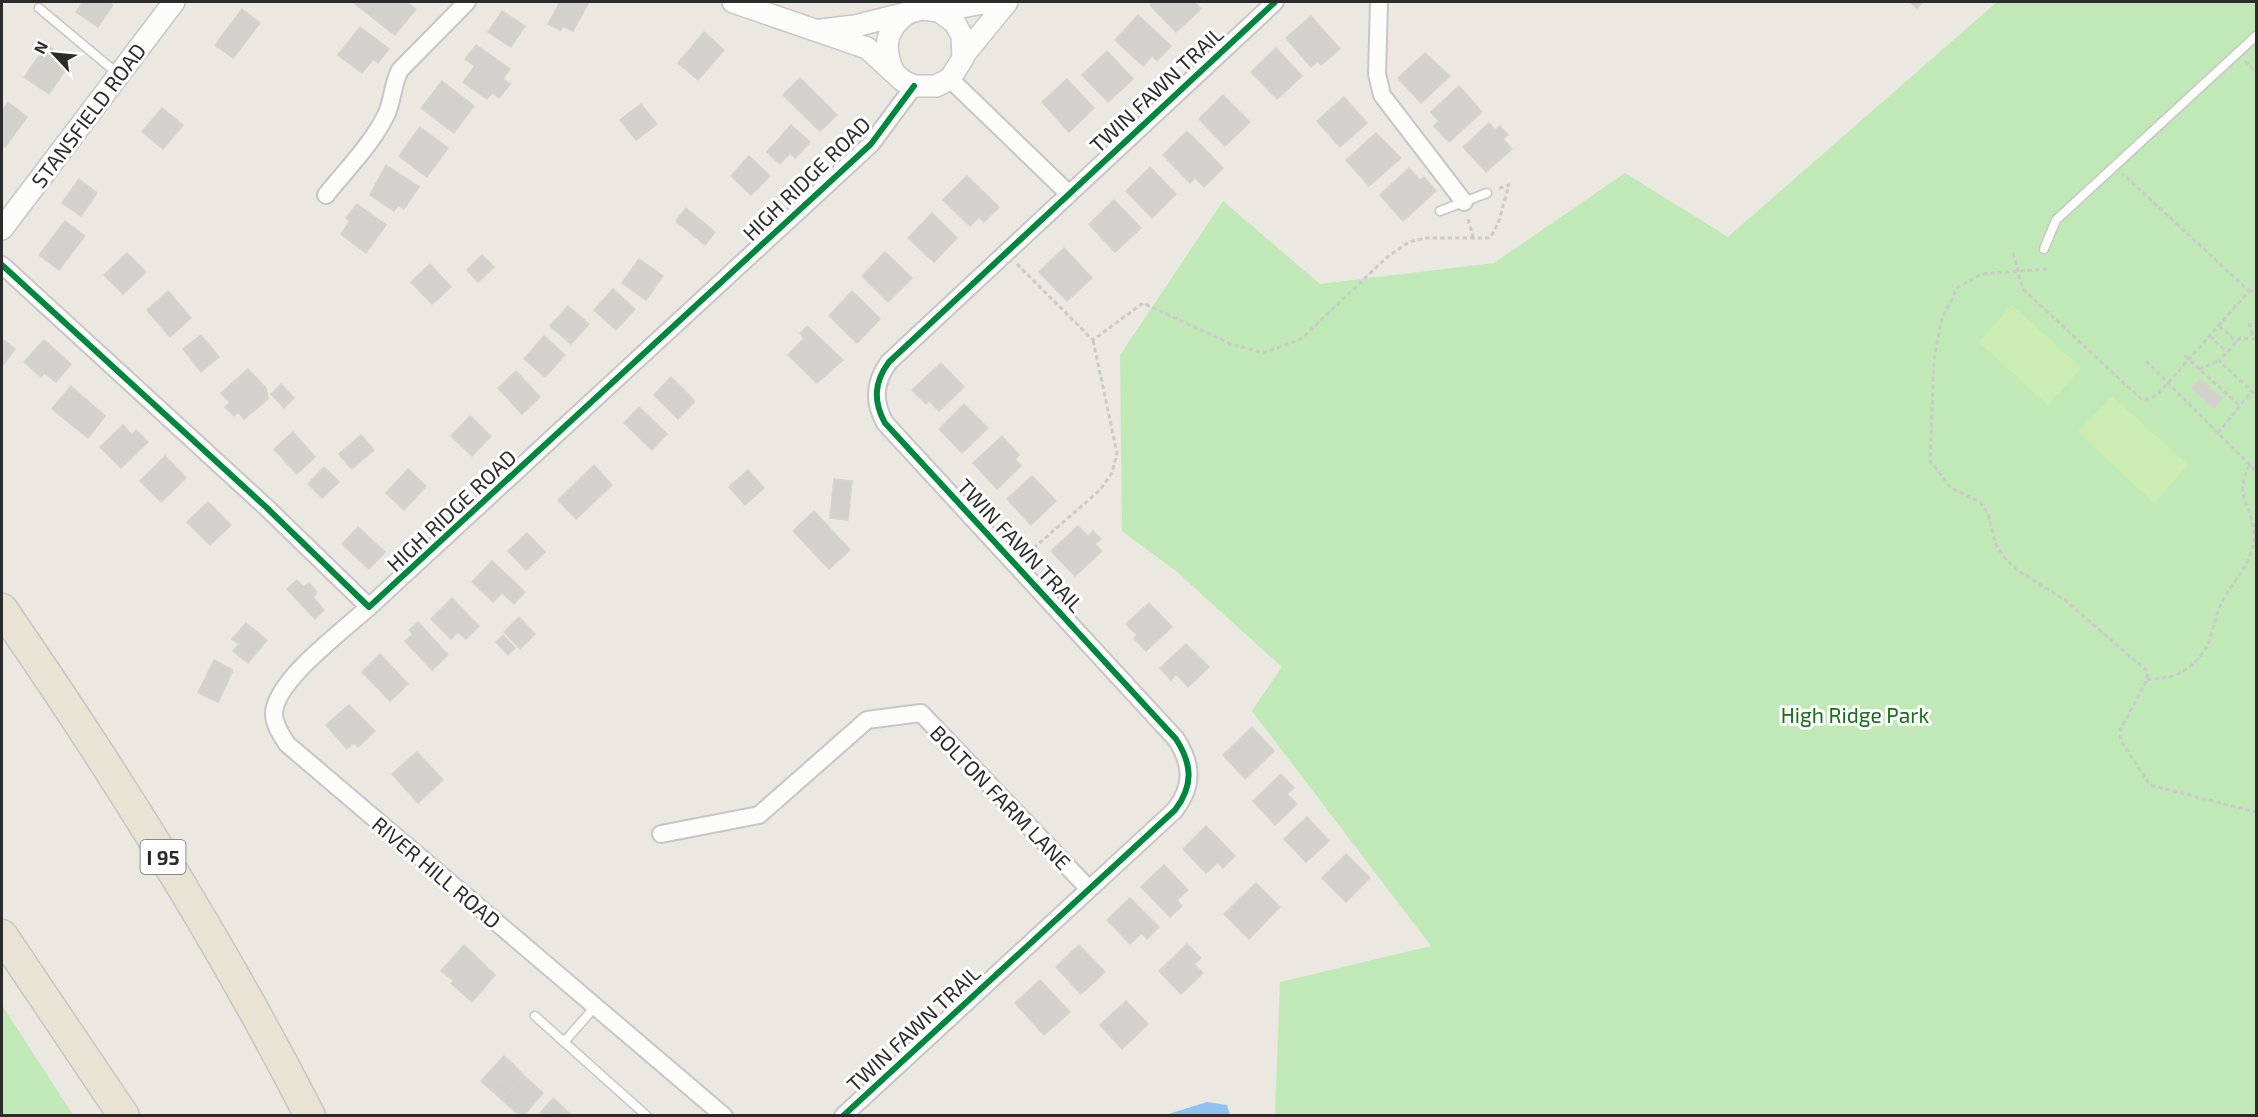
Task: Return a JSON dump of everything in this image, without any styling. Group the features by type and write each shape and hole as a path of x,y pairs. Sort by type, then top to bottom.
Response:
{"highway":[{"name":"I 95","path":"2,609 130,802 231,970 310,1116"},
{"path":"2,936 124,1116"}],"street":[{"name":"STANSFIELD ROAD","path":"2,229 174,2"},
{"path":"326,195 379,128 387,113 393,82 400,70 467,2"},
{"path":"733,2 821,30 867,48 903,81 914,86 936,86 950,79 959,68 964,44 955,23 939,11"},
{"path":"821,30 855,26 922,9 939,11 989,2"},
{"path":"963,56 1007,2"},
{"name":"TWIN FAWN TRAIL","path":"843,1116 1175,810 1188,789 1189,763 1176,739 1017,563 885,423 876,398 881,373 889,362 1005,252 1275,2"},
{"path":"1379,2 1377,74 1382,95 1464,202"},
{"path":"893,71 886,55 887,39 897,20 908,12"},
{"path":"950,79 1068,193"},
{"name":"HIGH RIDGE ROAD","path":"369,607 871,144 914,86"},
{"path":"2,266 267,507 369,607"},
{"name":"RIVER HILL ROAD","path":"369,607 287,681 277,699 274,716 279,732 287,744 594,1008 724,1116"},
{"name":"BOLTON FARM LANE","path":"661,834 759,815 867,720 921,713 1088,888"}],"lane":[{"path":"39,8 118,74"},
{"path":"2044,249 2056,220 2256,36"},
{"path":"1440,211 1487,193"},
{"path":"564,1042 594,1008"},
{"path":"535,1016 647,1116"}],"path":[{"path":"2236,69 2245,61"},
{"path":"2123,173 2249,291 2256,291"},
{"path":"1093,340 1143,303 1232,344 1263,353 1301,339 1386,258 1409,242 1426,238 1490,238 1498,224 1509,185 1487,193"},
{"path":"1005,252 1093,340 1118,453 1112,473 1100,490 1017,563"},
{"path":"2013,254 2023,289 2141,399 2150,399 2168,385 2249,291"},
{"path":"2047,269 1982,274 1958,287 1950,300 1942,318 1934,359 1930,461 1951,488 1980,502 1988,514 1996,545 2004,557 2018,570 2065,600 2147,670 2147,680 2120,730 2121,741 2150,785 2256,812"},
{"path":"2199,369 2219,361 2240,338 2255,339 2249,323"},
{"path":"2219,326 2237,342"},
{"path":"2210,336 2227,352"},
{"path":"2185,356 2240,406"},
{"path":"2146,361 2256,471"},
{"path":"2219,361 2256,395"},
{"path":"2218,433 2252,391"},
{"path":"2147,680 2176,674 2197,659 2208,645 2220,605 2252,555 2253,519 2242,495 2241,480 2250,465"}],"green space":[{"name":"High Ridge Park","path":"1997,2 2256,2 2256,1115 1275,1115 1280,982 1431,946 1252,711 1282,667 1176,571 1122,531 1120,355 1223,201 1320,284 1494,263 1625,173 1728,237"},
{"path":"2012,305 2081,368 2048,405 1979,342"},
{"path":"2112,396 2188,465 2154,503 2078,432"},
{"path":"2,1005 73,1115 2,1115"}],"water":[{"path":"1207,1102 1227,1105 1230,1115 1165,1115"}],"building":[{"path":"83,2 108,2 113,5 98,27 76,12"},
{"path":"357,2 406,2 416,9 395,35 355,4"},
{"path":"560,2 589,2 573,31 563,26 560,30 548,24"},
{"path":"1153,2 1194,2 1201,9 1176,32 1150,5"},
{"path":"1910,2 1923,2 1917,8"},
{"path":"242,9 260,23 233,58 215,45"},
{"path":"502,11 525,26 511,47 488,32"},
{"path":"1138,15 1171,46 1157,61 1152,56 1143,66 1115,40"},
{"path":"1311,16 1340,49 1321,65 1318,61 1311,67 1286,38"},
{"path":"360,27 389,49 378,63 373,59 362,73 338,55"},
{"path":"704,32 724,50 698,80 678,63"},
{"path":"47,45 71,62 49,94 24,77"},
{"path":"476,45 510,69 503,79 510,84 499,98 492,93 487,99 463,82 475,66 465,59"},
{"path":"1276,48 1302,76 1277,99 1251,72"},
{"path":"1107,51 1133,79 1108,102 1082,75"},
{"path":"1425,53 1450,76 1421,103 1398,78"},
{"path":"800,78 837,115 820,131 783,95"},
{"path":"1067,79 1094,108 1069,132 1042,102"},
{"path":"442,81 474,106 454,133 421,108"},
{"path":"1459,86 1482,112 1449,142 1434,126 1439,121 1431,112"},
{"path":"1223,95 1250,122 1225,146 1199,119"},
{"path":"1344,97 1367,123 1340,147 1317,121"},
{"path":"8,102 27,117 5,147 2,144 2,111"},
{"path":"641,104 657,124 636,140 620,120"},
{"path":"162,108 183,125 163,149 142,132"},
{"path":"1489,123 1495,130 1500,126 1508,135 1503,139 1512,149 1486,172 1463,147"},
{"path":"791,125 810,142 795,158 790,153 780,164 767,152"},
{"path":"420,127 448,148 427,177 399,156"},
{"path":"1187,131 1223,168 1204,187 1195,178 1190,183 1163,155"},
{"path":"1376,133 1401,158 1369,186 1346,160"},
{"path":"749,156 770,176 751,195 731,176"},
{"path":"386,165 419,187 404,209 398,205 394,211 370,195"},
{"path":"1150,167 1176,194 1152,218 1126,191"},
{"path":"1409,168 1420,180 1424,177 1436,191 1403,221 1380,195"},
{"path":"967,176 999,207 984,222 979,217 970,226 943,200"},
{"path":"79,179 97,193 81,216 62,203"},
{"path":"1114,200 1141,228 1115,252 1089,224"},
{"path":"357,204 386,225 366,253 341,234 350,221 346,218"},
{"path":"686,208 715,232 705,245 676,221"},
{"path":"932,213 957,238 934,262 908,238"},
{"path":"65,221 85,236 59,270 39,255"},
{"path":"1064,248 1092,278 1067,301 1039,272"},
{"path":"885,252 912,278 888,302 862,276"},
{"path":"127,253 146,272 123,294 104,275"},
{"path":"482,255 494,267 478,282 467,270"},
{"path":"639,259 663,276 646,300 622,283"},
{"path":"430,264 451,287 432,304 411,282"},
{"path":"613,289 635,309 616,330 594,310"},
{"path":"168,291 191,318 170,337 147,310"},
{"path":"852,291 880,319 857,343 829,316"},
{"path":"568,306 589,324 571,344 550,326"},
{"path":"807,326 843,360 817,383 788,355 804,338 800,333"},
{"path":"201,335 219,357 201,372 183,349"},
{"path":"544,336 565,355 545,377 524,359"},
{"path":"2,339 15,349 2,366"},
{"path":"44,340 71,364 56,382 44,373 41,377 24,362"},
{"path":"941,363 964,387 939,411 929,401 926,404 912,390"},
{"path":"248,369 266,388 268,399 244,419 238,412 234,416 225,407 230,403 221,393"},
{"path":"516,371 540,397 522,414 498,388"},
{"path":"671,377 695,401 678,419 654,395"},
{"path":"2200,379 2222,398 2214,408 2192,388"},
{"path":"281,384 294,398 284,408 271,394"},
{"path":"71,386 105,416 88,438 52,409"},
{"path":"964,404 988,428 962,453 939,429"},
{"path":"639,407 667,434 652,450 624,423"},
{"path":"470,416 491,436 472,456 451,436"},
{"path":"123,425 132,435 136,430 148,442 121,468 100,447"},
{"path":"293,432 315,457 297,474 274,449"},
{"path":"361,435 374,450 352,469 339,454"},
{"path":"1002,436 1019,455 1015,459 1021,466 997,489 973,463"},
{"path":"165,456 186,478 161,502 140,481"},
{"path":"594,465 612,485 576,519 558,500"},
{"path":"324,467 339,482 322,498 308,484"},
{"path":"408,469 426,486 404,510 386,493"},
{"path":"748,470 764,488 745,505 729,487"},
{"path":"1032,476 1056,501 1031,525 1007,499"},
{"path":"834,479 852,481 848,520 830,518"},
{"path":"208,502 231,525 210,545 187,522"},
{"path":"814,511 850,550 829,569 793,531"},
{"path":"1078,526 1088,536 1093,531 1101,539 1095,544 1102,551 1075,576 1051,551"},
{"path":"358,527 385,552 369,569 342,544"},
{"path":"527,533 545,552 526,570 508,551"},
{"path":"492,561 525,592 514,604 502,593 493,602 472,582"},
{"path":"297,580 303,587 309,583 317,592 313,597 324,610 315,619 287,589"},
{"path":"452,598 479,626 466,639 458,632 451,639 431,619"},
{"path":"1149,603 1172,627 1146,651 1134,638 1137,635 1126,624"},
{"path":"519,617 535,634 520,649 504,632"},
{"path":"418,622 448,655 432,670 405,641 413,634 409,630"},
{"path":"246,623 267,640 248,663 233,651 239,644 232,639"},
{"path":"503,635 515,648 508,655 496,642"},
{"path":"1186,644 1209,667 1188,687 1176,674 1171,680 1160,668"},
{"path":"380,654 408,684 390,701 362,672"},
{"path":"214,660 233,670 218,702 198,693"},
{"path":"349,705 375,731 358,747 354,743 347,749 326,725"},
{"path":"1252,727 1274,751 1245,779 1223,755"},
{"path":"417,752 443,780 418,803 392,774"},
{"path":"1281,774 1294,788 1287,794 1297,804 1275,825 1253,801"},
{"path":"1307,817 1329,841 1306,862 1284,839"},
{"path":"1206,826 1235,856 1223,868 1218,862 1206,873 1183,849"},
{"path":"1346,854 1370,878 1346,902 1322,878"},
{"path":"1164,865 1188,890 1177,900 1182,906 1170,917 1141,887"},
{"path":"1256,883 1280,907 1249,939 1224,914"},
{"path":"1130,898 1159,927 1147,939 1142,933 1130,944 1107,920"},
{"path":"1187,944 1201,958 1194,964 1203,973 1181,994 1159,971"},
{"path":"464,945 495,975 472,1002 451,983 454,981 441,971"},
{"path":"1079,945 1105,972 1081,994 1056,967"},
{"path":"1040,980 1070,1012 1044,1035 1015,1003"},
{"path":"1126,1001 1148,1024 1122,1049 1100,1025"},
{"path":"504,1056 514,1065 491,1090 481,1081"},
{"path":"514,1065 523,1075 501,1099 491,1090"},
{"path":"523,1075 533,1084 511,1108 501,1099"},
{"path":"533,1084 543,1093 523,1116 520,1116 511,1108"},
{"path":"553,1098 563,1107 556,1116 538,1116"},
{"path":"563,1107 572,1116 556,1116"}],"cycle path":[{"path":"843,1116 1175,810 1185,792 1189,774 1185,757 1176,739 885,423 877,399 880,377 889,362 1275,2"},
{"path":"2,265 267,508 369,607 871,144 914,86"}]}
